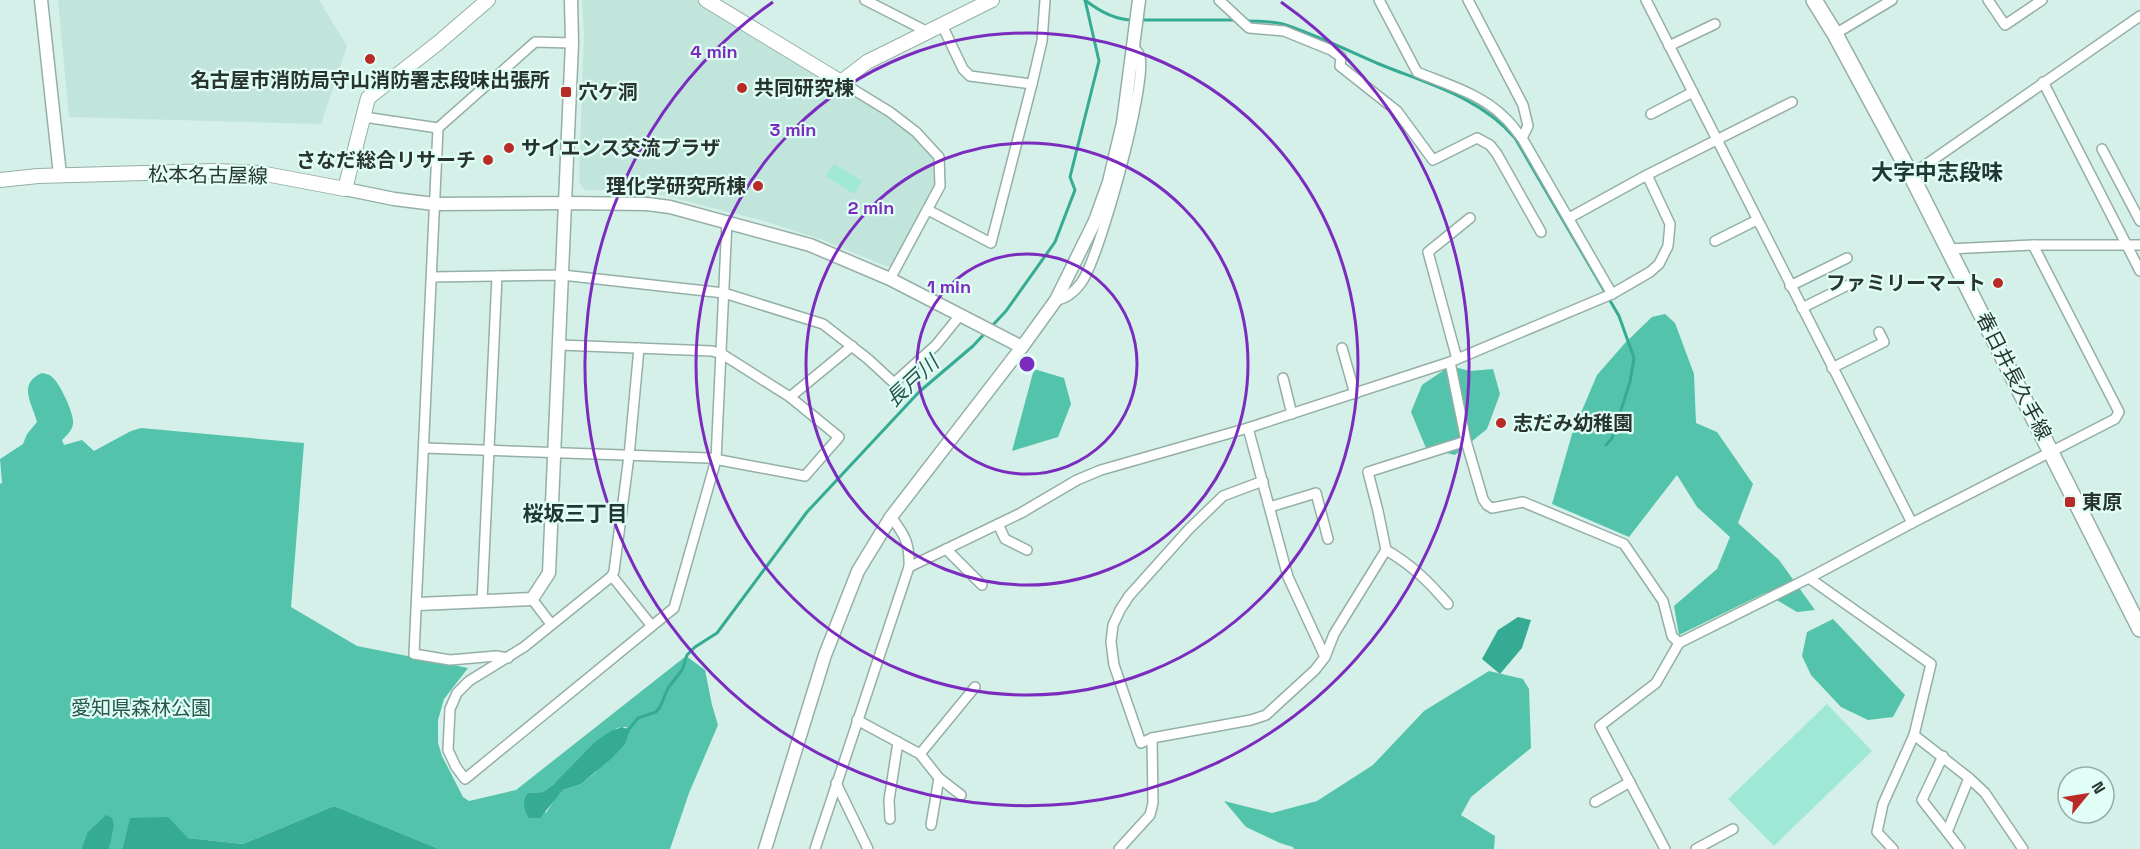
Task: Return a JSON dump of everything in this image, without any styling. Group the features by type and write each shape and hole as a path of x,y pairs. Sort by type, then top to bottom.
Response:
{"main road":[{"path":"345,189 368,98 488,0"},
{"path":"706,0 841,82 867,62 992,0"},
{"name":"春日井長久手線","path":"1814,0 1835,34 1911,175 2140,628"},
{"name":"松本名古屋線","path":"0,180 60,175 215,171 279,176 345,189"}],"street":[{"path":"41,0 60,175"},
{"path":"532,599 549,573 572,43 571,0"},
{"path":"866,0 928,32"},
{"path":"928,210 991,243 1042,41 1045,0"},
{"path":"1219,0 1249,28 1284,31 1331,50 1341,57 1340,66 1396,111 1433,160 1477,138 1491,145 1540,232"},
{"path":"1379,0 1417,72 1455,87 1485,103 1504,116 1522,138 1569,218 1608,296"},
{"path":"1468,0 1523,105 1528,126 1522,138"},
{"path":"1646,0 1912,523"},
{"path":"1835,34 1892,0"},
{"path":"1988,0 2005,25 2042,0"},
{"path":"765,849 825,655 858,571 891,516 1056,300 1095,221 1109,182 1123,123 1138,11"},
{"path":"1911,175 2140,16"},
{"path":"1670,46 1715,24"},
{"path":"942,25 963,69 970,76 1032,84"},
{"path":"508,658 496,656 450,660 414,654 438,128 535,42 572,43"},
{"path":"841,82 890,112 916,132 939,157 940,186 890,279"},
{"path":"2043,82 2140,271"},
{"path":"1651,114 1693,92"},
{"path":"1569,218 1647,175 1792,102"},
{"path":"364,117 438,128"},
{"path":"2102,149 2140,221"},
{"path":"909,567 998,524 1077,480 1101,470 1248,428 1453,361 1608,296 1659,264 1668,246 1670,224 1647,175"},
{"path":"345,189 434,204 647,204 727,221 810,245 890,279 1022,347"},
{"path":"1470,218 1428,252 1453,361 1466,441 1483,499 1487,505 1492,507 1522,502 1624,544 1663,601 1672,636 1679,643"},
{"path":"1715,241 1757,220"},
{"path":"639,348 629,456 612,576 508,658 469,681 457,693 450,710 448,750 465,779 674,608 716,460 727,221"},
{"path":"1665,849 1600,726 1656,683 1679,643 2115,419 2119,412 2033,244"},
{"path":"1948,249 2033,244 2140,245"},
{"path":"1790,286 1847,258"},
{"path":"432,277 562,275 724,293 824,324 894,383 936,345 961,314"},
{"path":"482,601 497,276"},
{"path":"1802,308 1848,285"},
{"path":"1833,368 1884,342 1879,332"},
{"path":"424,448 709,458 805,476 839,437 790,397 722,354 712,351 560,345"},
{"path":"790,397 852,346"},
{"path":"1342,348 1355,394"},
{"path":"1283,378 1292,414"},
{"path":"1248,428 1288,578 1325,657"},
{"path":"1263,481 1223,496 1189,529 1129,596 1113,626 1111,642 1118,676 1141,743 1152,738 1251,720 1266,715 1315,670 1325,657 1334,634 1386,550 1368,472 1466,441"},
{"path":"1270,507 1317,493 1328,539"},
{"path":"814,849 909,567 910,551 904,533 891,516"},
{"path":"998,524 1005,539 1027,550"},
{"path":"946,549 982,585"},
{"path":"1386,550 1426,579 1448,604"},
{"path":"612,576 651,625"},
{"path":"1809,578 1930,664 1914,735 1883,804 1877,832 1893,849"},
{"path":"418,604 532,599"},
{"path":"532,599 552,624"},
{"path":"920,754 975,687"},
{"path":"857,720 920,754 939,778 961,795"},
{"path":"1914,735 1969,777 1985,793 2023,849"},
{"path":"1119,849 1150,815 1153,803 1152,738"},
{"path":"891,819 890,800 898,742"},
{"path":"1942,756 1922,800 1960,849"},
{"path":"1947,832 1969,777"},
{"path":"932,825 939,778"},
{"path":"836,783 868,849"},
{"path":"1595,802 1630,783"},
{"path":"1696,849 1733,829"}],"shaded area":[{"path":"58,0 319,0 347,46 321,124 69,117"},
{"path":"582,0 697,0 892,119 912,135 936,157 937,185 894,265 888,267 823,240 764,221 661,195 634,191 584,190 579,181 584,34"},
{"path":"834,164 862,181 854,194 826,176"},
{"path":"1518,617 1531,620 1522,648 1500,674 1482,659 1498,630"},
{"path":"1827,704 1872,751 1774,846 1728,799"},
{"path":"622,727 630,730 625,744 612,758 581,784 563,790 540,818 529,818 524,805 528,793 543,792 553,785 596,741"},
{"path":"334,806 439,849 122,849 130,818 168,817 188,838 243,844"},
{"path":"106,815 112,818 114,825 109,849 81,849 87,833"}],"green space":[{"path":"1665,314 1675,323 1694,374 1696,423 1717,432 1753,484 1738,523 1779,560 1815,610 1797,612 1765,593 1679,635 1674,606 1717,569 1730,537 1697,507 1677,475 1629,537 1552,504 1572,434 1597,375 1652,317"},
{"path":"1450,366 1470,371 1493,369 1500,394 1487,429 1455,455 1426,448 1411,412 1422,385"},
{"path":"1034,369 1064,378 1071,404 1058,437 1012,451"},
{"name":"愛知県森林公園","path":"42,373 50,375 66,398 72,413 73,424 62,440 64,445 82,440 94,451 141,428 304,443 291,607 357,646 468,668 444,699 438,720 438,743 442,756 463,797 469,801 516,790 686,656 705,670 718,725 689,793 670,849 439,849 334,806 243,844 188,838 130,819 122,849 109,849 110,843 87,833 81,849 0,849 0,484 2,483 0,459 23,444 27,434 37,422 28,394 28,388 34,377","holes":["627,727 596,772 581,784 563,790 546,813 529,793 543,792 617,728"]},
{"path":"1833,619 1905,695 1893,717 1868,720 1841,707 1811,675 1802,656 1807,632"},
{"path":"1489,671 1523,679 1529,689 1531,748 1471,797 1461,815 1495,836 1494,849 1294,849 1246,827 1224,801 1272,813 1317,801 1373,765 1424,711"}],"waterway":[{"path":"1085,0 1108,14 1133,20"},
{"name":"長戸川","path":"991,327 1006,311 1055,242 1075,190 1070,177 1099,61 1085,0"},
{"path":"1140,20 1235,20"},
{"path":"1245,21 1286,25 1434,85 1486,112 1515,138 1619,316 1634,358 1630,382 1612,438 1606,445"},
{"name":"長戸川","path":"629,729 638,718 656,712 668,688 682,670 687,655 717,633 807,512 919,392 986,332"}],"place":[{"name":"名古屋市消防局守山消防署志段味出張所","path":"370,59"},
{"name":"共同研究棟","path":"742,88"},
{"name":"穴ケ洞","path":"566,92"},
{"name":"サイエンス交流プラザ","path":"509,148"},
{"name":"さなだ総合リサーチ","path":"488,160"},
{"name":"理化学研究所棟","path":"758,186"},
{"name":"ファミリーマート","path":"1998,283"},
{"name":"志だみ幼稚園","path":"1501,423"},
{"name":"東原","path":"2070,502"}],"district":[{"name":"大字中志段味","path":"1937,172"},
{"name":"桜坂三丁目","path":"575,513"}]}
